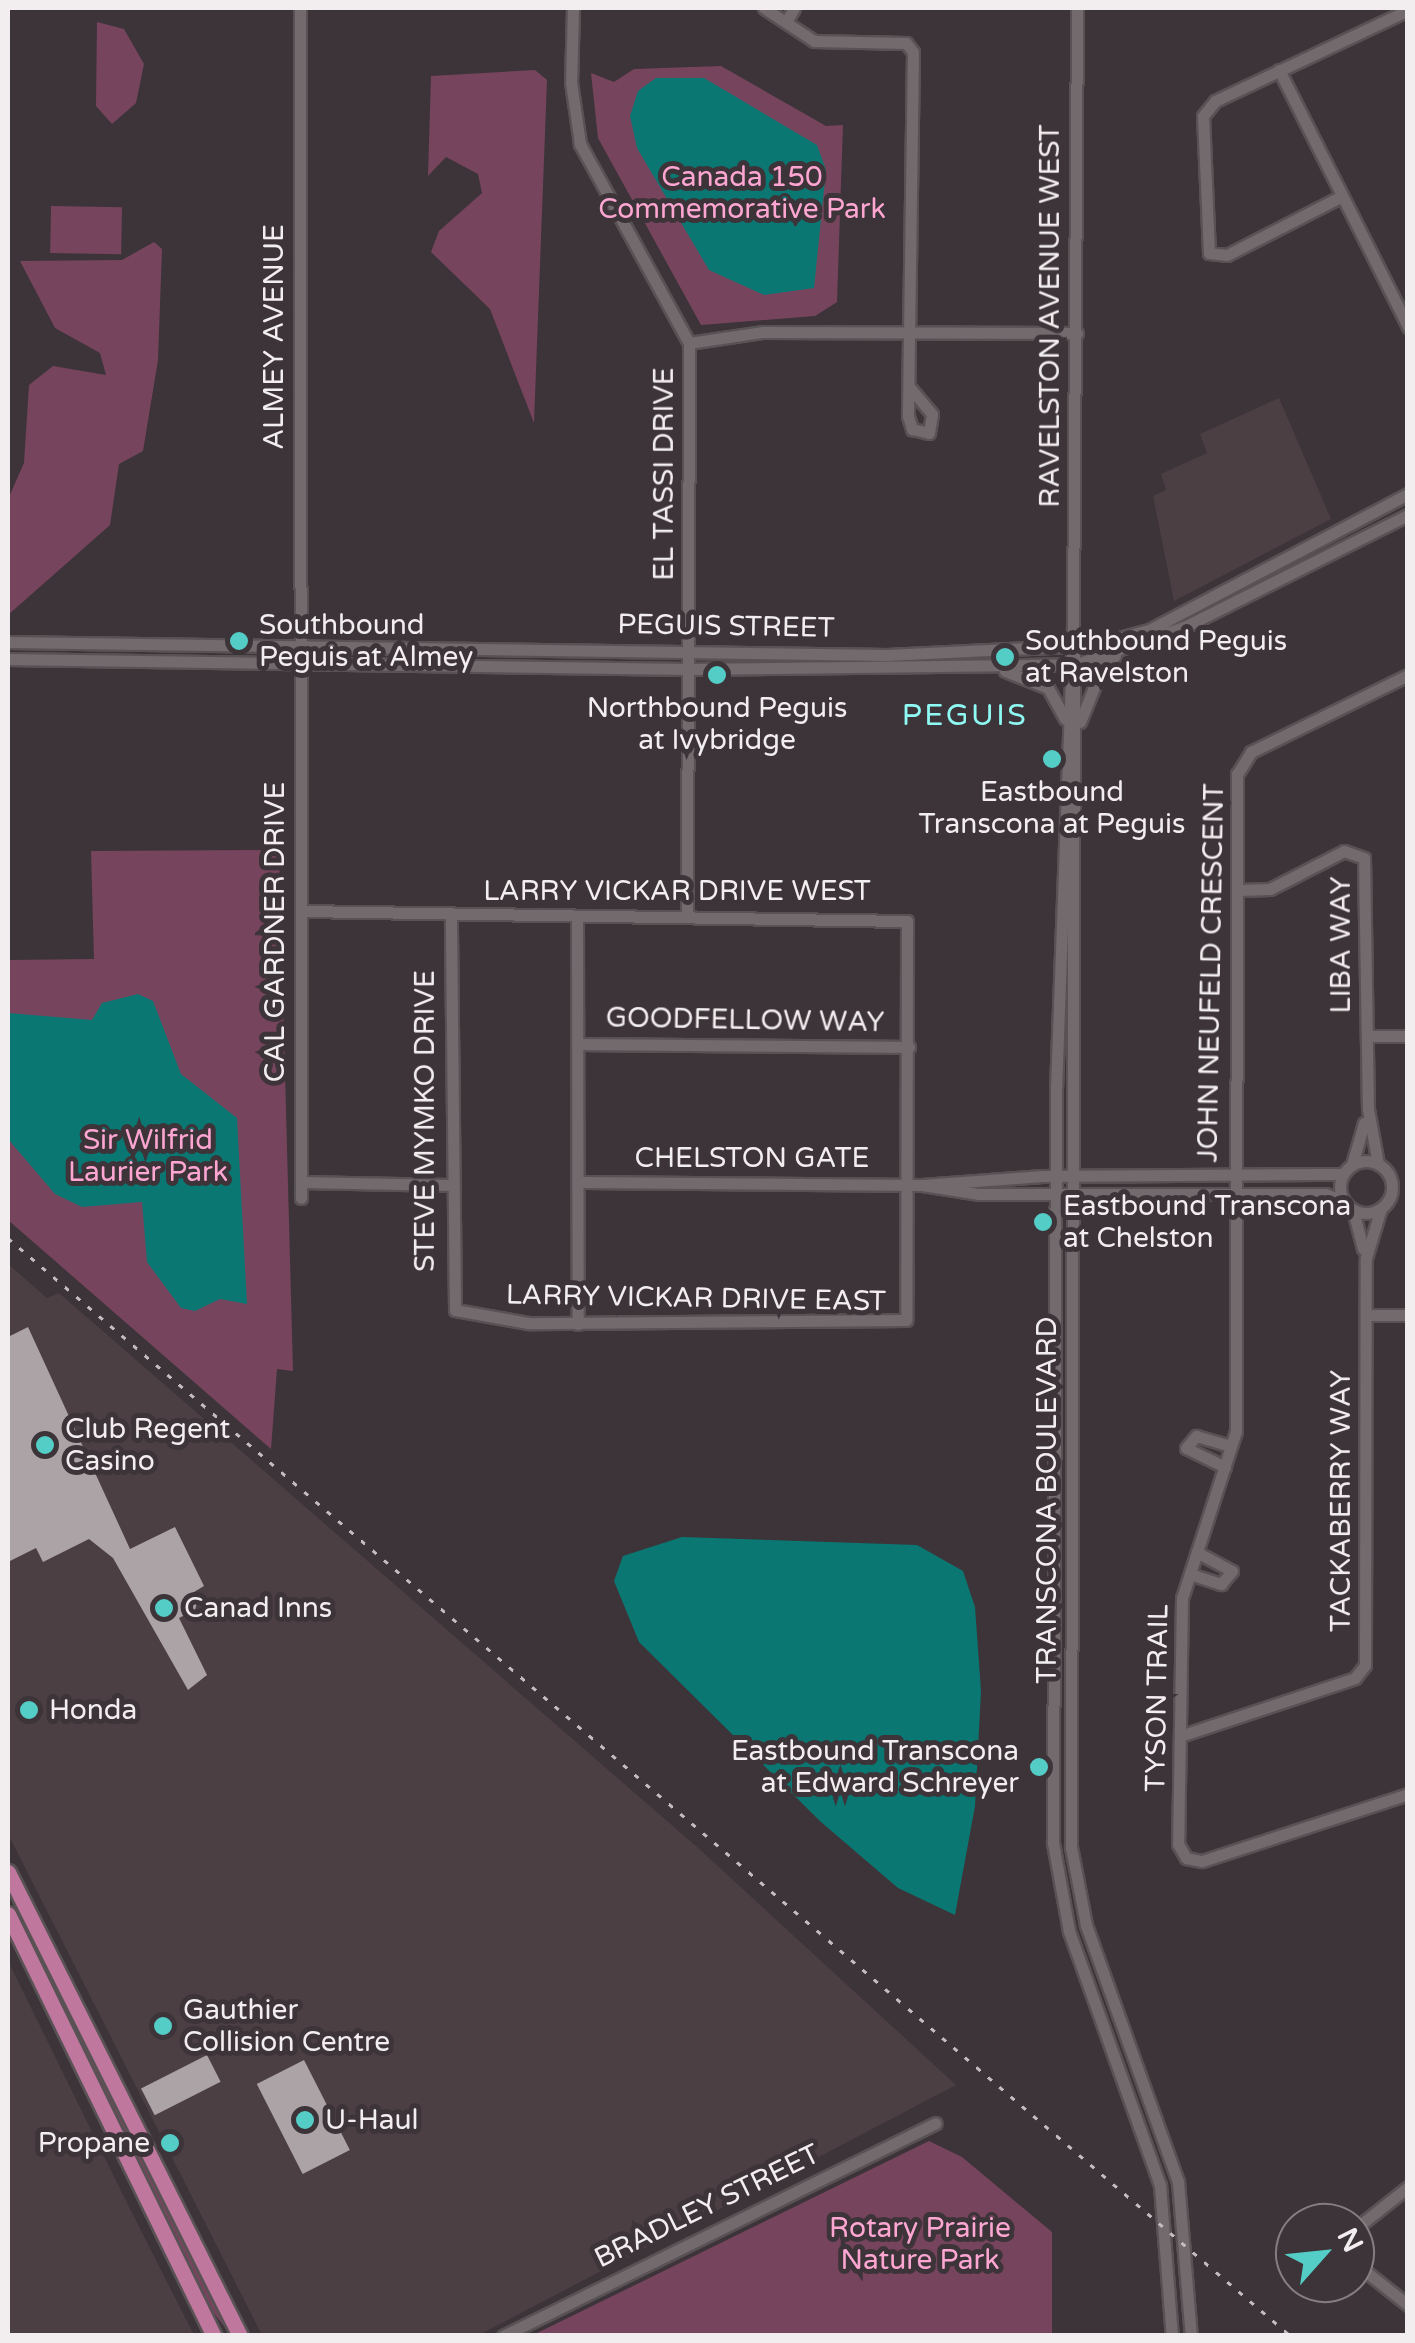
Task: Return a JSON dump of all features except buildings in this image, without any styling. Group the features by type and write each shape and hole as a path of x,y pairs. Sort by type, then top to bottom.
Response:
{"main road":[{"path":"8,1872 240,2336"},
{"path":"8,1914 214,2336"}],"street":[{"name":"ALMEY AVENUE","path":"298,666 300,8"},
{"name":"EL TASSI DRIVE","path":"573,8 571,82 580,144 689,342 688,914"},
{"path":"764,8 814,42 906,44 913,52 909,386"},
{"path":"786,22 794,8"},
{"name":"RAVELSTON AVENUE WEST","path":"1072,647 1077,8"},
{"path":"1342,196 1226,254 1204,244 1207,108 1408,10"},
{"path":"1279,70 1408,327"},
{"path":"689,342 763,332 1076,334"},
{"name":"PEGUIS STREET","path":"8,642 688,650 1072,647 1149,630 1408,494"},
{"name":"PEGUIS STREET","path":"8,659 689,669 1072,664 1122,651 1408,515"},
{"name":"TRANSCONA BOULEVARD","path":"1072,647 1076,735 1072,1860 1086,1925 1178,2182 1191,2336"},
{"path":"1076,735 1103,665 1122,651"},
{"name":"TRANSCONA BOULEVARD","path":"1072,664 1066,723 1055,1176 1054,1856 1069,1932 1160,2185 1172,2336"},
{"name":"CAL GARDNER DRIVE","path":"298,666 301,1198"},
{"path":"993,668 1048,688 1066,723"},
{"name":"JOHN NEUFELD CRESCENT","path":"1234,1187 1238,774 1244,756 1408,675"},
{"name":"LIBA WAY","path":"1238,890 1277,886 1344,852 1364,858 1368,1109 1378,1164 1392,1186 1381,1208"},
{"name":"LARRY VICKAR DRIVE WEST","path":"302,911 451,918 688,914 906,921 916,1185"},
{"path":"577,917 583,1182 578,1324"},
{"name":"STEVE MYMKO DRIVE","path":"451,918 449,1297 467,1318"},
{"path":"1367,1036 1408,1036"},
{"name":"GOODFELLOW WAY","path":"581,1044 909,1047"},
{"name":"LIBA WAY","path":"1366,1258 1348,1205 1348,1169 1368,1109"},
{"path":"1234,1187 1378,1164"},
{"name":"CHELSTON GATE","path":"916,1185 1073,1176 1234,1187"},
{"path":"302,1182 449,1185"},
{"name":"CHELSTON GATE","path":"583,1182 916,1185 1055,1196 1234,1187"},
{"name":"LARRY VICKAR DRIVE EAST","path":"467,1318 578,1324 900,1326 909,1314 916,1185"},
{"path":"1234,1187 1381,1208 1366,1258"},
{"name":"TYSON TRAIL","path":"1234,1187 1231,1446 1182,1598 1178,1844 1186,1858 1202,1861 1408,1794"},
{"name":"TACKABERRY WAY","path":"1180,1736 1354,1678 1365,1665 1366,1258"},
{"path":"1367,1315 1408,1315"},
{"path":"1225,1467 1186,1448 1196,1436 1231,1446"},
{"path":"1190,1574 1221,1584 1232,1571 1197,1552"},
{"name":"BRADLEY STREET","path":"503,2336 935,2123"},
{"path":"1375,2213 1408,2187"},
{"path":"1375,2278 1408,2304"}],"shaded area":[{"path":"1279,398 1331,519 1174,601 1153,496 1166,490 1161,474 1207,453 1200,434"},
{"path":"8,1264 47,1298 59,1293 697,1847 956,2085 479,2335 262,2335 8,1834"},
{"path":"8,1961 124,2197 194,2335 8,2335"}],"green space":[{"path":"97,22 124,29 144,64 136,103 112,124 96,106"},
{"name":"Canada 150 Commemorative Park","path":"721,66 826,126 843,125 837,302 815,316 701,325 598,138 591,73 614,82 634,69"},
{"path":"535,70 547,80 534,423 490,309 431,252 439,231 482,193 478,174 446,157 428,176 431,76"},
{"path":"51,206 122,207 121,254 50,253"},
{"path":"154,242 162,249 158,360 143,451 119,464 110,525 8,615 8,499 24,463 29,385 53,366 106,375 100,353 55,328 20,261 122,260"},
{"name":"Sir Wilfrid Laurier Park","path":"279,850 293,1371 277,1369 271,1449 8,1220 8,960 94,959 91,851"},
{"path":"35,1949 53,1977 231,2335 209,2307"},
{"name":"Rotary Prairie Nature Park","path":"929,2141 962,2157 1052,2232 1052,2334 533,2335"}],"water":[{"name":"Canada 150 Commemorative Park","path":"656,78 704,78 817,145 826,170 814,288 764,295 709,270 637,148 630,116 638,91"},
{"path":"138,994 153,1001 181,1074 237,1118 247,1304 220,1299 195,1311 181,1308 147,1262 142,1202 82,1207 55,1194 8,1139 8,1013 92,1020 102,1003"},
{"path":"682,1537 917,1545 963,1571 975,1607 981,1691 975,1806 955,1915 898,1888 821,1822 639,1642 614,1581 623,1556"}],"railway":[{"path":"8,1238 1291,2336"}],"place":[{"name":"Southbound Peguis at Almey","path":"239,641"},
{"name":"Southbound Peguis at Ravelston","path":"1005,657"},
{"name":"Northbound Peguis at Ivybridge","path":"717,675"},
{"name":"Eastbound Transcona at Peguis","path":"1052,759"},
{"name":"Eastbound Transcona at Chelston","path":"1043,1222"},
{"name":"Club Regent Casino","path":"45,1445"},
{"name":"Canad Inns","path":"164,1608"},
{"name":"Honda","path":"29,1710"},
{"name":"Eastbound Transcona at Edward Schreyer","path":"1039,1767"},
{"name":"Gauthier Collision Centre","path":"163,2026"},
{"name":"U-Haul","path":"305,2120"},
{"name":"Propane","path":"170,2143"}],"district":[{"name":"PEGUIS","path":"965,716"}]}
